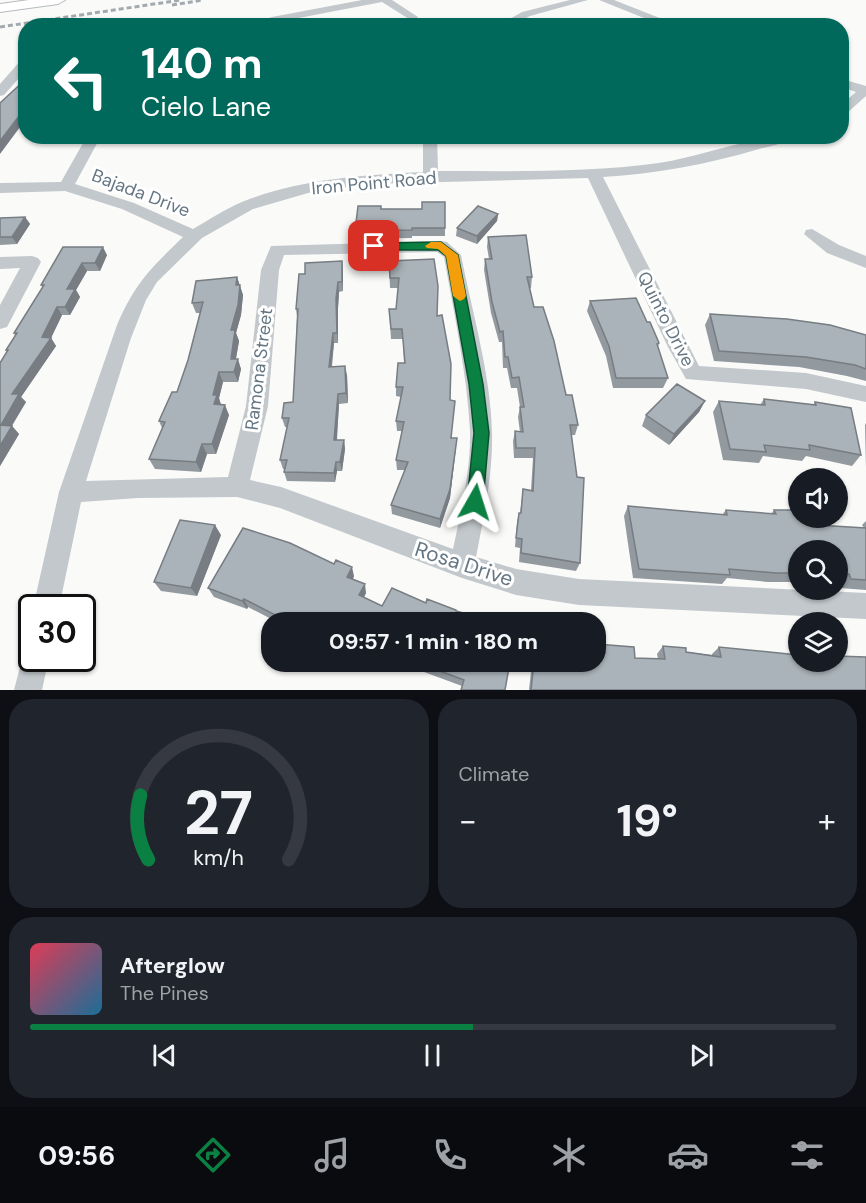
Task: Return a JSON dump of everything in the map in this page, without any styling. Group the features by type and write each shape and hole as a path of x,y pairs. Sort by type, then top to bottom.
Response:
{"main road":[{"path":"0,8 58,0"}],"street":[{"path":"294,18 379,0"},
{"path":"385,0 413,17"},
{"path":"518,18 583,0"},
{"path":"604,0 653,18"},
{"path":"0,92 18,72"},
{"path":"849,85 866,91"},
{"path":"849,104 866,91"},
{"path":"66,186 90,144"},
{"path":"430,144 431,178"},
{"name":"Iron Point Road","path":"49,594 71,492 121,341 150,279 172,255 195,236 235,211 274,195 315,186 431,178 594,174 694,162 763,144"},
{"name":"Quinto Drive","path":"594,174 678,347 693,373 796,380 866,394"},
{"name":"Bajada Drive","path":"0,188 66,186 128,206 195,236"},
{"path":"812,234 833,249 866,262"},
{"name":"Ramona Street","path":"237,488 257,406 270,270 277,250 441,246 452,255 476,384 481,433 475,502 462,566"},
{"path":"0,263 32,262 0,322"},
{"name":"Rosa Drive","path":"71,492 138,488 237,488 281,498 462,566 516,582 579,592 866,606"},
{"path":"28,690 32,672"}],"building":[{"path":"18,86 18,117 0,141 0,103"},
{"path":"422,202 445,202 445,228 355,231 358,206 381,206 381,209 422,209"},
{"path":"478,206 498,214 477,236 457,228"},
{"path":"25,217 12,237 0,237 0,218"},
{"path":"526,235 532,277 527,277 534,307 543,307 554,341 566,395 572,395 578,425 570,425 577,477 584,478 580,563 521,553 522,539 516,538 523,489 533,491 535,448 516,448 515,431 523,432 520,407 524,407 519,377 512,378 508,357 505,357 503,331 500,332 492,302 485,259 492,259 488,237"},
{"path":"63,247 103,247 95,263 82,263 67,289 75,289 65,307 57,307 42,337 51,338 12,394 19,394 1,425 12,426 0,446 0,363 17,333 14,333 44,285 41,285"},
{"path":"434,259 438,286 437,316 442,315 451,364 450,400 455,401 451,438 457,438 450,489 440,519 391,505 408,462 396,460 404,422 396,421 403,387 396,387 398,363 405,363 402,329 391,329 389,309 396,309 399,278 390,278 389,261"},
{"path":"342,261 342,282 338,282 336,299 337,333 333,333 329,367 345,366 346,393 338,394 334,440 344,440 340,462 336,462 334,473 284,472 287,460 280,460 289,418 282,418 284,403 293,402 299,274 305,274 305,263"},
{"path":"237,277 236,285 240,285 238,305 231,330 235,330 231,359 238,359 234,372 219,372 213,395 217,395 214,404 225,405 212,444 202,444 196,462 149,459 165,422 159,421 172,392 177,392 188,360 203,302 192,303 196,281"},
{"path":"636,298 659,343 657,344 668,378 616,378 609,346 590,301"},
{"path":"710,314 787,319 830,325 866,335 866,369 806,357 719,351"},
{"path":"677,384 705,401 674,434 646,415"},
{"path":"764,399 816,405 815,402 851,408 861,455 809,445 810,450 764,445 766,452 730,449 719,401 765,405"},
{"path":"628,506 727,515 726,510 776,514 774,510 788,510 788,528 866,528 866,580 851,579 848,574 848,540 788,540 788,573 729,569 730,575 639,569"},
{"path":"180,520 215,525 191,588 154,582"},
{"path":"243,528 290,543 334,564 336,560 352,567 347,577 365,584 359,595 382,606 392,588 426,603 427,599 460,612 269,612 244,599 242,601 208,588"},
{"path":"606,645 634,647 635,658 665,659 663,646 686,648 686,652 721,657 719,647 788,654 788,672 848,672 848,656 866,657 866,690 531,690 533,672 606,672"},
{"path":"443,672 508,672 505,690 461,690 464,680"}],"railway":[{"path":"60,18 181,0"},
{"path":"172,5 203,0"},
{"path":"0,27 18,24"}],"slow traffic":[{"path":"431,246 441,246 452,255 460,296"}],"route":[{"path":"374,246 441,246 452,255 476,384 481,433 475,502"}]}
